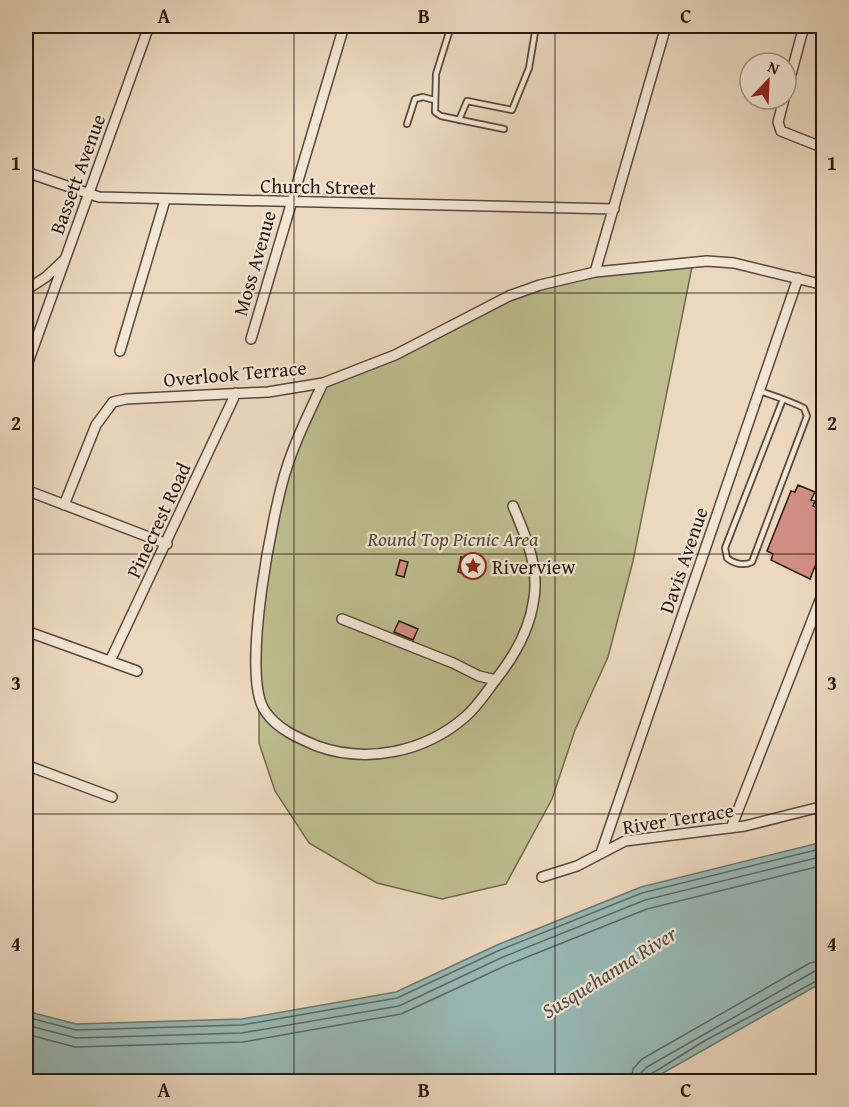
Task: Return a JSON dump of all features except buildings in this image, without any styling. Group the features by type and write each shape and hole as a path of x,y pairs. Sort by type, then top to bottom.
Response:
{"street":[{"name":"Bassett Avenue","path":"26,368 149,26"},
{"name":"Moss Avenue","path":"250,339 344,26"},
{"path":"595,272 666,26"},
{"path":"797,51 804,26"},
{"path":"781,111 778,122 780,131 824,148"},
{"name":"Church Street","path":"26,172 89,195 165,201 614,209"},
{"path":"120,351 165,201"},
{"path":"26,290 46,277 66,258"},
{"name":"Overlook Terrace","path":"64,505 96,425 113,402 126,399 291,390 322,383 395,354 481,308 509,296 540,285 595,272 706,261 734,263 824,285"},
{"name":"Davis Avenue","path":"601,853 798,278"},
{"path":"322,383 302,426 280,493 266,570 257,640 257,684 264,710 290,733 331,750 368,755 401,750 423,743 456,725 475,706 496,680 522,640 531,620 535,595 529,546 513,506"},
{"name":"Pinecrest Road","path":"110,661 167,544 236,393"},
{"path":"26,490 167,544"},
{"path":"731,828 824,590"},
{"path":"342,619 453,663 479,676 496,680"},
{"path":"26,631 137,671"},
{"path":"26,765 112,797"},
{"name":"River Terrace","path":"542,877 557,874 625,841 731,828 824,806"}],"lane":[{"path":"451,26 436,74 435,112 441,116 504,129"},
{"path":"459,120 467,101 512,110 529,68 536,26"},
{"path":"406,124 415,99 423,97 434,100"},
{"path":"759,391 783,399 804,408 807,416 752,561 747,564 731,562 727,558 725,548 783,399"}],"green space":[{"name":"Round Top Picnic Area","path":"693,262 633,561 608,657 575,730 552,799 506,884 442,899 377,883 309,843 275,791 259,743 259,619 280,493 323,383 395,354 481,308 595,272"}],"water":[{"name":"Susquehanna River","path":"823,842 823,982 649,1081 26,1081 26,1011 76,1024 242,1019 396,992 497,945 641,887"}],"place":[{"name":"Riverview","path":"473,566"}]}
